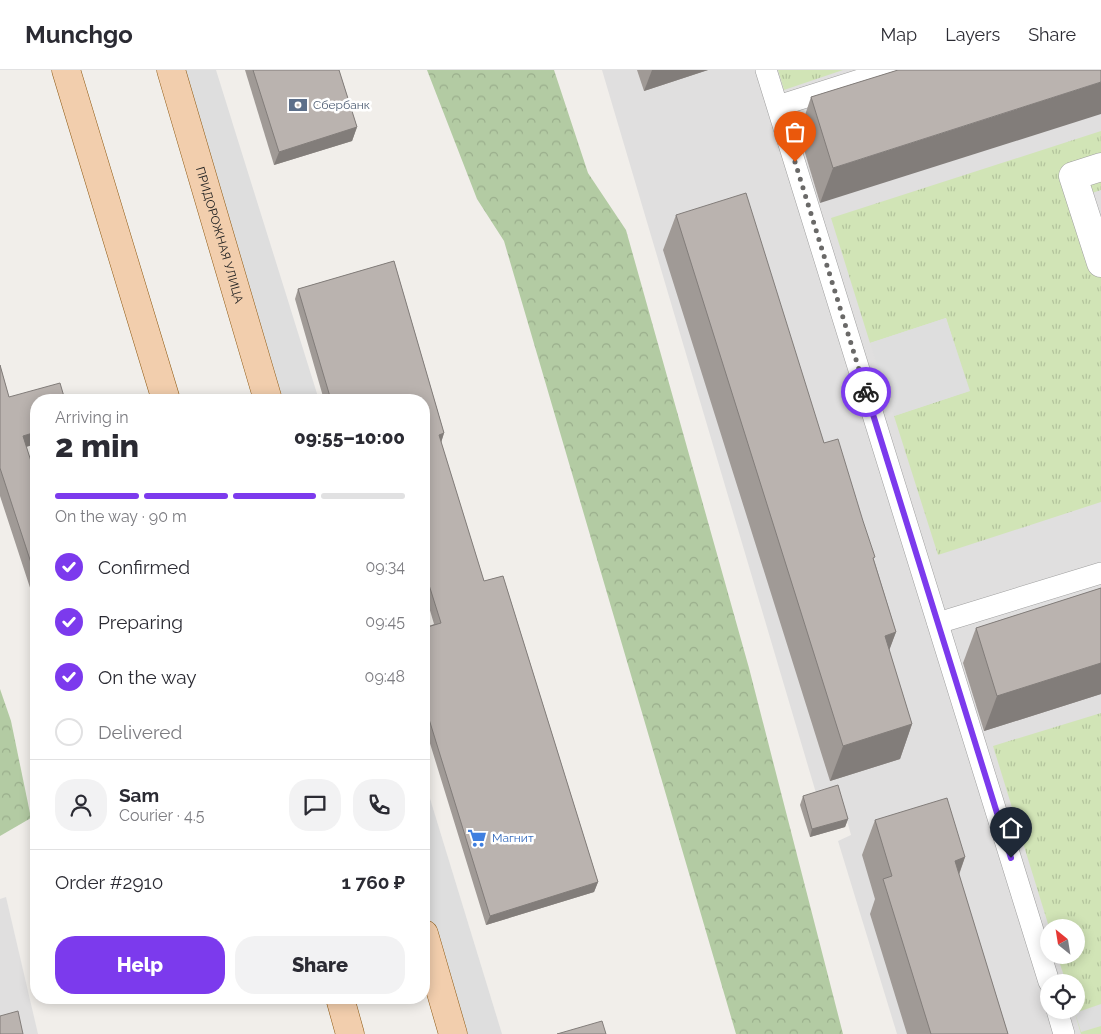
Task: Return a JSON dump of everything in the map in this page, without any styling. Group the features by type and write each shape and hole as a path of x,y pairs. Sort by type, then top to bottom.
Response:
{"main road":[{"path":"66,70 164,394"},
{"name":"ПРИДОРОЖНАЯ УЛИЦА","path":"172,70 266,394"},
{"path":"430,955 453,1034"},
{"path":"342,1004 350,1034"}],"street":[{"path":"1101,167 1073,176 1101,262"}],"lane":[{"path":"766,70 1047,974"},
{"path":"778,106 891,70"},
{"path":"938,623 1101,573"},
{"path":"1060,1019 1064,1034"}],"shaded area":[{"path":"171,70 216,70 317,394 266,394"},
{"path":"602,70 1101,70 1101,1034 897,1034 838,841 851,835 838,788 816,793"},
{"path":"946,318 970,391 894,416 870,343"},
{"path":"430,799 502,1034 453,1034 430,955"},
{"path":"6,897 38,1034 0,1034 0,899"},
{"path":"1101,1004 1101,1026 1081,1032 1077,1019 1085,1019 1085,1010"}],"green space":[{"path":"427,70 554,70 588,173 626,230 749,668 843,1034 736,1034 504,241 477,199"},
{"path":"778,70 843,70 784,90"},
{"path":"1101,131 1101,190 1077,198 1101,273 1101,502 938,555 894,416 969,391 946,318 870,343 831,218"},
{"path":"0,689 11,721 30,819 0,836"},
{"path":"1101,713 1101,1034 1081,1034 1077,1019 1085,1019 1085,974 1063,974 1060,964 1085,964 1085,919 1047,919 993,746"}],"building":[{"name":"Сбербанк","path":"253,70 339,70 357,127 279,152"},
{"path":"898,70 1101,70 1101,82 833,168 811,97"},
{"path":"746,193 824,443 838,439 896,632 885,636 912,724 843,746 676,215"},
{"path":"394,261 444,433 439,435 484,581 503,576 598,882 490,916 430,722 430,626 441,623 430,588 430,394 329,394 298,289"},
{"path":"0,365 9,397 60,383 63,394 30,394 30,434 23,436 30,458 30,560 0,468"},
{"path":"1101,588 1101,663 997,696 976,628"},
{"path":"838,785 848,819 812,829 803,796"},
{"path":"947,798 965,857 955,861 1008,1034 931,1034 883,879 892,876 875,820"},
{"path":"18,1011 23,1034 0,1034 0,1016"},
{"path":"602,1021 606,1034 557,1034"}],"way so far":[{"path":"795,162 866,392"}],"place":[{"name":"Сбербанк","path":"298,105"},
{"name":"Магнит","path":"477,838"}],"route":[{"path":"866,392 1011,858"}]}
